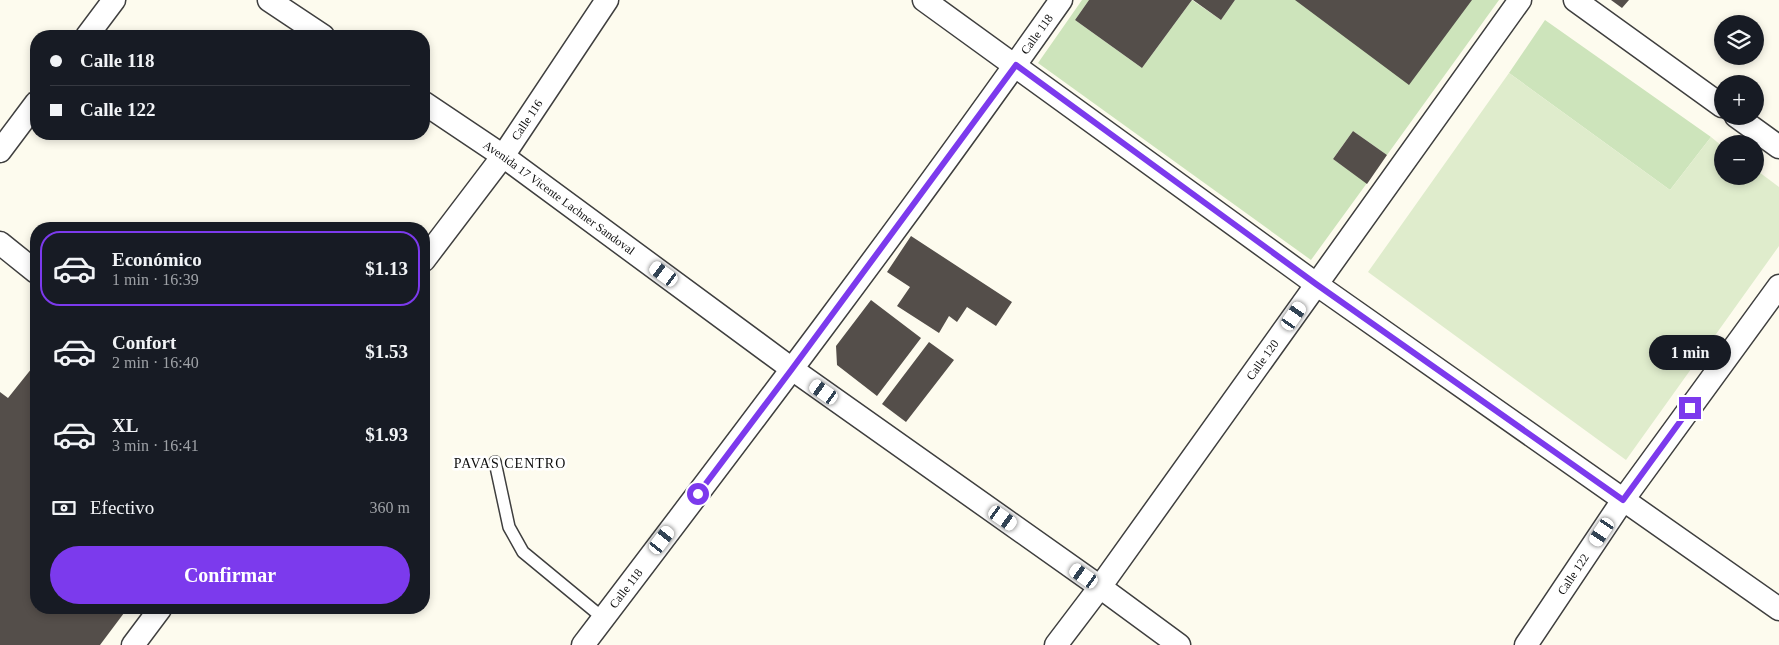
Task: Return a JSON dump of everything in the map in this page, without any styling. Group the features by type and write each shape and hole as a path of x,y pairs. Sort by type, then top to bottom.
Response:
{"street":[{"path":"92,30 114,0"},
{"path":"269,0 314,30"},
{"name":"Calle 116","path":"430,252 503,156 606,0"},
{"path":"924,0 1316,284 1779,609"},
{"name":"Calle 118","path":"583,645 792,369 1016,65 1061,0"},
{"name":"Calle 120","path":"1056,645 1100,587 1520,0"},
{"path":"1575,0 1714,100"},
{"name":"Avenida 17 Vicente Lachner Sandoval","path":"430,107 503,156 792,369 1179,645"},
{"path":"0,151 30,111"},
{"path":"1748,125 1779,147"},
{"path":"0,243 30,267"},
{"name":"Calle 122","path":"1526,645 1623,500 1779,286"},
{"path":"133,645 156,614"}],"lane":[{"path":"495,462 509,527 523,552 603,618"}],"green space":[{"path":"1082,0 1089,0 1075,20 1142,68 1192,0 1221,20 1235,0 1499,0 1387,155 1353,131 1333,159 1367,183 1311,260 1038,63"},
{"path":"1545,20 1711,137 1670,190 1509,73"},
{"path":"1509,73 1670,190 1711,137 1714,139 1714,185 1764,185 1764,176 1779,187 1779,246 1626,460 1368,272"}],"building":[{"path":"1089,0 1192,0 1142,68 1075,20"},
{"path":"1193,0 1235,0 1221,20"},
{"path":"1295,0 1472,0 1409,85"},
{"path":"1611,0 1629,0 1622,8"},
{"path":"1353,131 1387,155 1367,184 1333,159"},
{"path":"911,236 1012,302 996,326 967,307 957,322 949,316 939,333 897,306 910,287 887,272"},
{"path":"871,300 921,338 877,396 837,365 836,346"},
{"path":"929,342 954,360 906,422 882,404"},
{"path":"30,370 30,614 123,614 100,645 0,645 0,392 8,398"}],"district":[{"name":"PAVAS CENTRO","path":"510,463"}],"route":[{"path":"698,494 1016,65 1316,284 1623,500 1690,408"}]}
